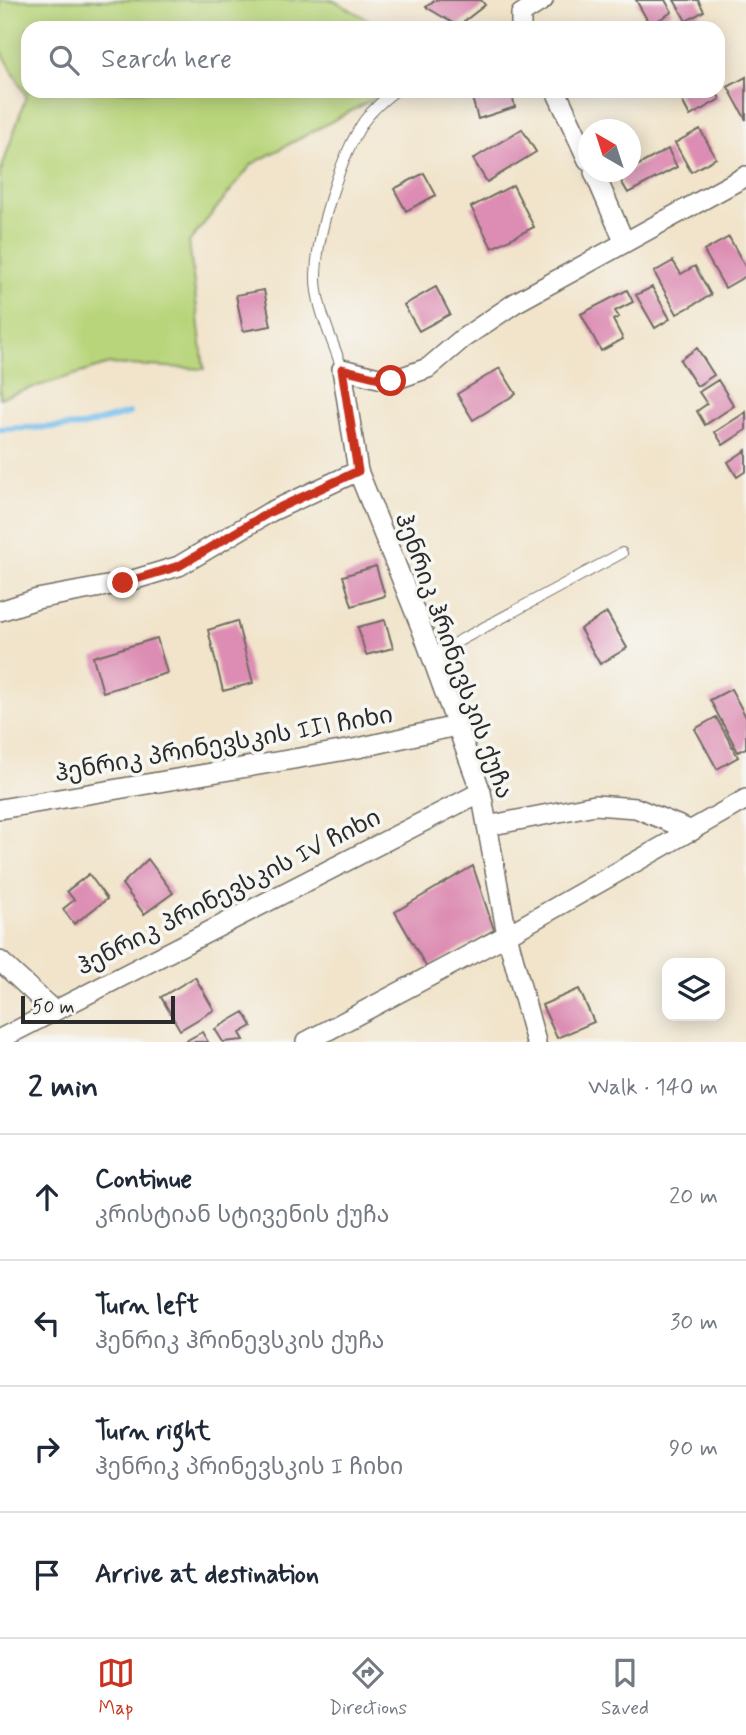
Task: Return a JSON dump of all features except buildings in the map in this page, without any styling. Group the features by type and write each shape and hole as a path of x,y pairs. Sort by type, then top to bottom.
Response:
{"street":[{"path":"522,21 522,14 543,0"},
{"path":"559,98 578,137"},
{"path":"342,369 391,381 428,368 462,339 515,303 746,176"},
{"path":"598,182 624,242"},
{"name":"ჰენრიკ ჰრინევსკის ქუჩა","path":"342,369 358,471 481,792 506,934 536,1042"},
{"path":"0,611 37,599 123,583 179,566 270,512 358,471"},
{"name":"ჰენრიკ პრინევსკის III ჩიხი","path":"0,809 358,748 456,726"},
{"name":"ჰენრიკ პრინევსკის IV ჩიხი","path":"0,1039 481,792"},
{"path":"306,1042 506,934 746,799"},
{"path":"487,826 595,805 636,808 692,831"},
{"path":"0,961 53,1010"}],"lane":[{"path":"342,369 318,293 316,275 326,221 343,165 363,122 385,98"},
{"path":"431,656 622,553"}],"green space":[{"path":"0,0 333,0 370,21 21,21 21,87 0,48"},
{"path":"25,98 375,98 252,164 189,242 204,369 109,364 0,398 0,174"}],"waterway":[{"path":"0,429 83,426 129,413"}],"route":[{"path":"123,583 179,566 270,512 358,471 342,369 365,377 391,381"}]}
